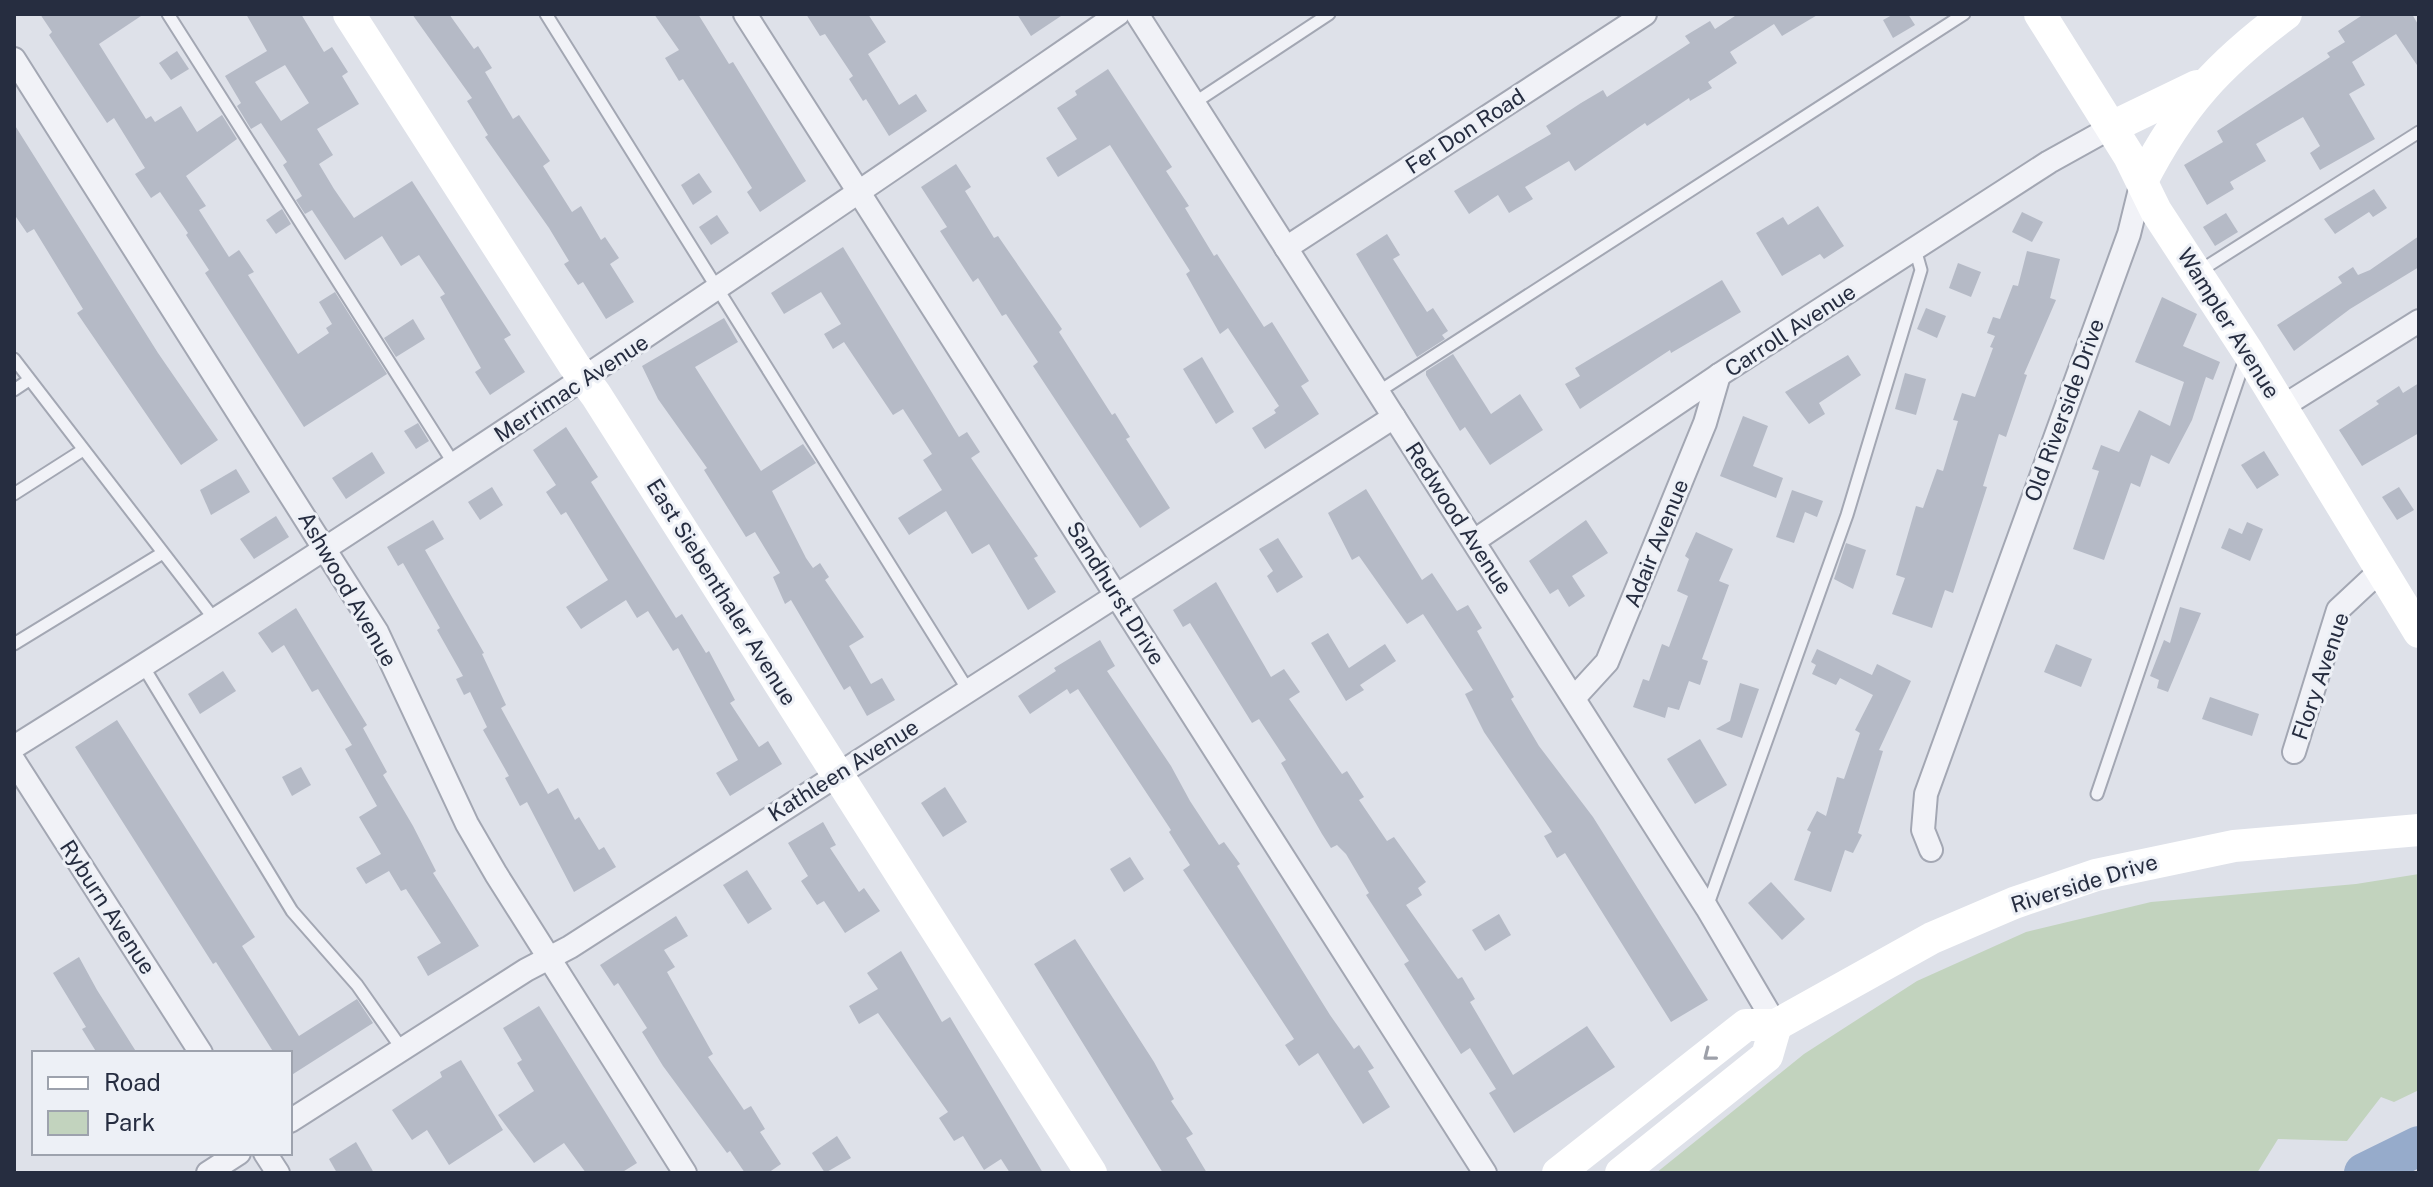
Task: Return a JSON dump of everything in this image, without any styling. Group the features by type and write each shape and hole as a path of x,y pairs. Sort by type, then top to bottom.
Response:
{"main road":[{"name":"East Siebenthaler Avenue","path":"349,14 1091,1173"},
{"name":"Wampler Avenue","path":"2040,14 2112,127 2156,211 2248,352 2419,632"},
{"name":"Old Riverside Drive","path":"2142,181 2162,143 2207,81 2238,50 2286,14"},
{"path":"2112,127 2207,81"},
{"name":"Riverside Drive","path":"1558,1173 1746,1025 1776,1025 1932,938 2014,903 2096,875 2234,846 2419,830"},
{"path":"1621,1173 1767,1056 1776,1025"}],"street":[{"name":"Sandhurst Drive","path":"745,14 1485,1173"},
{"name":"Merrimac Avenue","path":"15,747 215,621 584,379 1118,14"},
{"name":"Redwood Avenue","path":"1137,14 1707,908 1776,1025"},
{"name":"Fer Don Road","path":"1286,248 1645,14"},
{"name":"Ashwood Avenue","path":"14,59 326,547 377,632 467,824 685,1173"},
{"name":"Carroll Avenue","path":"1474,541 1719,375 2049,162 2112,127"},
{"name":"Old Riverside Drive","path":"1931,850 1923,830 1926,794 2129,234 2142,181"},
{"path":"2282,407 2419,321"},
{"name":"Adair Avenue","path":"1574,698 1607,662 1705,423 1719,375"},
{"name":"Kathleen Avenue","path":"292,1120 1394,417"},
{"name":"Flory Avenue","path":"2294,752 2338,610 2382,569"},
{"name":"Ryburn Avenue","path":"15,747 200,1051"},
{"path":"208,1173 236,1155"},
{"path":"266,1155 278,1173"}],"lane":[{"path":"168,14 454,464"},
{"path":"546,14 720,288 968,690"},
{"path":"1194,103 1329,14"},
{"path":"1378,392 1964,14"},
{"path":"2197,273 2419,132"},
{"path":"1707,908 1847,515 1921,270 1915,249"},
{"path":"2097,794 2248,352"},
{"path":"14,359 215,621"},
{"path":"14,390 29,380"},
{"path":"14,494 83,450"},
{"path":"14,644 161,554"},
{"path":"143,666 292,911 357,985 402,1049"}],"green space":[{"path":"2419,874 2419,1090 2394,1102 2381,1097 2347,1141 2278,1139 2257,1173 1656,1173 1804,1054 1917,981 2026,932 2151,902 2356,884"}],"building":[{"path":"40,14 144,14 99,44 146,119 151,116 155,122 181,106 197,132 222,115 237,139 186,176 206,206 199,210 229,257 239,250 254,272 248,275 298,354 329,333 326,328 332,324 319,302 335,292 387,374 304,427 205,273 209,270 186,235 188,233 160,192 151,198 135,174 145,168 114,118 107,123 49,35 52,32"},
{"path":"246,14 301,14 324,52 332,47 348,72 342,76 359,104 317,129 333,155 319,164 354,218 412,181 511,335 504,339 525,372 490,395 475,372 481,368 440,297 445,294 419,255 401,266 382,236 345,260 312,210 305,214 296,200 302,196 283,165 287,162 261,123 251,129 237,106 241,103 225,76 267,51","holes":["285,65 309,103 281,121 255,82"]},
{"path":"412,14 449,14 474,49 478,46 492,68 485,72 513,119 519,115 550,161 543,166 572,212 581,206 601,240 605,237 619,258 610,264 634,302 606,319 583,282 578,285 564,264 569,261 549,228 485,137 488,135 467,101 472,98"},
{"path":"654,14 698,14 729,64 733,62 806,181 760,212 747,192 752,188 683,79 679,81 665,58 679,50"},
{"path":"806,14 868,14 886,42 868,54 899,105 916,94 927,111 889,136 866,99 863,101 849,79 853,76 825,34 820,36"},
{"path":"1017,14 1064,14 1031,36"},
{"path":"1738,14 1819,14 1782,36 1774,24 1730,52 1737,63 1708,82 1712,88 1690,101 1689,98 1647,126 1645,123 1575,171 1569,161 1525,187 1533,199 1509,213 1498,195 1469,214 1454,191 1551,134 1546,126 1581,103 1603,90 1607,97 1690,43 1685,36 1710,21 1715,29"},
{"path":"1894,14 1908,14 1915,25 1893,38 1883,20"},
{"path":"2364,14 2412,14 2419,26 2419,68 2396,34 2352,62 2365,85 2349,94 2375,139 2320,170 2310,153 2320,146 2303,117 2256,144 2266,161 2230,182 2234,189 2207,205 2184,165 2223,142 2217,131 2330,57 2327,53 2345,42 2338,31"},
{"path":"177,51 189,69 171,80 159,63"},
{"path":"1108,69 1172,167 1166,171 1189,206 1185,208 1214,256 1217,254 1264,327 1272,322 1309,381 1301,386 1319,414 1265,449 1252,428 1276,413 1274,410 1279,406 1228,328 1220,334 1186,274 1190,271 1110,145 1058,177 1046,158 1077,139 1057,108 1077,95 1075,91"},
{"path":"14,124 158,353 218,440 181,465 77,313 83,309 34,229 27,233 14,214"},
{"path":"956,164 971,187 965,191 994,238 998,236 1062,329 1059,332 1112,415 1115,413 1130,437 1126,439 1170,508 1140,528 1033,366 1038,362 1006,314 1002,316 978,278 973,282 940,231 947,227 921,187"},
{"path":"699,173 712,192 693,205 681,185"},
{"path":"2374,189 2387,208 2373,217 2369,212 2335,234 2324,219"},
{"path":"1818,206 1844,246 1824,259 1820,254 1782,276 1756,233 1783,217 1788,225"},
{"path":"282,209 291,224 276,234 266,220"},
{"path":"2022,212 2043,222 2032,242 2012,232"},
{"path":"2226,213 2238,232 2215,246 2203,227"},
{"path":"717,215 729,233 711,245 699,227"},
{"path":"1387,234 1400,255 1393,259 1427,312 1433,308 1448,331 1442,335 1445,339 1417,357 1356,254"},
{"path":"2419,236 2419,267 2350,309 2294,351 2277,325 2342,283 2338,277 2353,267 2358,275 2370,270"},
{"path":"843,247 959,437 967,432 980,452 971,458 1038,556 1034,558 1056,592 1028,610 989,544 972,554 946,511 909,535 898,518 942,490 923,460 932,454 903,409 893,415 844,342 833,349 824,334 841,324 821,292 784,314 771,293"},
{"path":"2027,251 2060,259 2050,298 2056,300 2024,374 2027,375 2006,437 1999,434 1983,486 1987,487 1953,593 1945,590 1932,628 1892,614 1905,578 1896,575 1916,506 1923,508 1937,469 1943,471 1958,421 1953,420 1962,393 1975,397 1993,348 1990,347 1995,336 1987,333 1993,317 2000,319 2013,285 2018,286"},
{"path":"1958,263 1981,272 1971,297 1949,288"},
{"path":"1722,280 1741,312 1671,353 1670,350 1580,409 1565,384 1580,376 1575,368"},
{"path":"2162,297 2197,314 2183,346 2220,362 2213,380 2206,377 2192,420 2169,464 2151,455 2140,487 2131,483 2104,560 2073,549 2099,471 2092,469 2101,445 2119,452 2139,410 2170,426 2184,382 2135,362"},
{"path":"1926,308 1946,316 1937,338 1917,329"},
{"path":"724,318 738,342 695,367 761,471 803,444 816,463 772,491 806,558 813,568 820,563 829,577 825,580 864,637 849,646 871,684 882,678 895,700 867,716 850,686 844,690 791,600 785,604 773,577 780,573 755,532 746,537 704,470 707,468 658,399 642,366"},
{"path":"413,319 425,339 396,357 384,338"},
{"path":"1453,354 1491,414 1520,394 1543,430 1490,465 1465,427 1460,431 1426,375 1426,371"},
{"path":"1848,355 1861,375 1819,403 1825,414 1809,424 1785,392"},
{"path":"1202,357 1234,412 1216,424 1183,369"},
{"path":"1905,373 1926,379 1916,415 1895,409"},
{"path":"2419,383 2419,433 2362,466 2339,430 2379,404 2376,401 2399,386 2403,393"},
{"path":"1743,416 1768,426 1753,466 1783,478 1776,498 1720,476"},
{"path":"418,423 429,441 416,449 404,431"},
{"path":"566,427 598,477 591,482 676,618 682,614 706,653 709,651 735,700 730,703 759,747 768,741 782,764 730,796 716,773 738,760 678,648 673,651 648,611 637,618 626,600 581,629 566,607 608,580 566,512 561,515 546,492 556,485 533,450"},
{"path":"2264,451 2279,475 2257,489 2241,465"},
{"path":"372,452 385,473 346,499 332,478"},
{"path":"236,469 250,492 211,515 200,490"},
{"path":"492,487 503,505 480,520 468,502"},
{"path":"2399,487 2414,510 2397,520 2382,497"},
{"path":"1366,489 1422,580 1432,573 1457,611 1468,605 1482,628 1477,631 1514,697 1511,699 1539,746 1593,817 1708,1000 1671,1022 1565,853 1557,858 1544,836 1552,832 1484,732 1465,694 1473,690 1423,614 1407,624 1359,556 1352,560 1328,513"},
{"path":"1792,490 1823,501 1817,517 1805,512 1794,543 1776,537"},
{"path":"276,516 289,537 254,559 240,539"},
{"path":"433,520 444,539 425,550 484,653 506,705 501,708 548,794 558,788 575,820 579,817 599,850 604,847 616,867 574,892 527,802 520,806 505,778 509,776 483,730 487,727 470,692 464,695 456,679 463,676 437,630 440,628 403,563 398,566 387,547"},
{"path":"1586,520 1608,553 1572,576 1585,596 1569,607 1558,589 1550,594 1529,561"},
{"path":"2247,522 2263,529 2250,561 2221,548 2229,528 2242,534"},
{"path":"1696,532 1733,549 1719,581 1729,585 1702,659 1708,661 1700,685 1689,681 1679,710 1668,707 1665,718 1633,707 1643,679 1649,681 1662,644 1669,647 1688,596 1677,591 1689,559 1685,556"},
{"path":"1278,538 1303,577 1277,593 1267,576 1273,571 1259,549"},
{"path":"1846,543 1866,550 1853,589 1834,579"},
{"path":"1216,582 1271,677 1284,669 1300,692 1289,699 1342,774 1347,771 1364,797 1359,800 1387,841 1394,837 1426,882 1418,888 1422,895 1406,905 1458,979 1462,977 1475,999 1470,1002 1513,1075 1587,1026 1615,1067 1514,1133 1489,1093 1496,1089 1470,1048 1461,1054 1404,964 1409,961 1366,895 1369,893 1346,854 1337,845 1331,848 1322,834 1281,763 1286,760 1259,719 1252,723 1190,623 1183,627 1173,610"},
{"path":"2180,607 2201,613 2168,692 2157,688 2159,680 2150,676 2164,640 2170,643"},
{"path":"296,608 367,725 363,728 387,772 383,775 436,871 433,873 479,946 428,976 417,957 441,943 406,889 401,891 389,871 366,884 356,868 381,854 359,817 377,806 345,749 352,745 318,689 312,692 284,645 272,653 258,633"},
{"path":"1328,633 1349,668 1385,644 1396,661 1360,685 1364,690 1346,701 1311,643"},
{"path":"1100,640 1115,666 1107,671 1171,766 1190,801 1219,845 1224,842 1240,864 1237,866 1330,1015 1354,1049 1359,1045 1374,1068 1368,1071 1390,1107 1363,1124 1318,1053 1299,1066 1285,1045 1294,1039 1183,870 1190,865 1169,832 1171,830 1078,689 1070,694 1067,689 1030,714 1018,696 1056,671 1054,668"},
{"path":"2056,644 2092,659 2081,687 2044,672"},
{"path":"1817,649 1872,675 1877,664 1911,681 1879,750 1883,751 1858,833 1862,835 1853,853 1845,850 1831,892 1794,880 1811,832 1807,830 1817,811 1826,816 1837,777 1844,779 1860,733 1855,730 1873,695 1840,678 1836,685 1812,674 1816,665 1811,662"},
{"path":"223,671 236,691 200,714 188,694"},
{"path":"1740,683 1759,689 1742,738 1716,729 1730,721"},
{"path":"2210,697 2259,714 2252,736 2202,719"},
{"path":"117,720 255,937 242,946 299,1036 357,999 373,1023 292,1075 292,1051 273,1051 216,962 213,964 75,747"},
{"path":"1700,739 1727,785 1695,804 1667,759"},
{"path":"301,767 311,785 292,796 282,777"},
{"path":"945,787 967,822 943,837 921,803"},
{"path":"823,822 836,845 830,848 859,892 864,888 880,911 845,933 824,901 817,905 801,881 808,876 788,843"},
{"path":"1130,857 1144,879 1124,892 1110,869"},
{"path":"747,870 772,909 748,924 723,885"},
{"path":"1771,882 1805,919 1782,940 1748,903"},
{"path":"1499,914 1511,935 1485,951 1472,930"},
{"path":"676,916 688,936 664,950 675,967 667,972 713,1054 708,1057 744,1110 751,1106 765,1129 760,1132 781,1164 768,1173 745,1173 730,1151 727,1153 663,1066 642,1032 647,1028 618,983 614,986 600,965"},
{"path":"1075,939 1154,1062 1174,1099 1171,1101 1193,1134 1186,1138 1207,1173 1163,1173 1034,964"},
{"path":"901,951 942,1022 950,1017 1043,1173 1010,1173 1001,1159 984,1170 963,1136 954,1141 939,1118 948,1112 878,1013 859,1024 849,1006 878,989 867,973"},
{"path":"79,957 136,1051 96,1051 82,1029 86,1027 53,973"},
{"path":"539,1006 637,1163 621,1173 586,1173 564,1143 534,1163 498,1115 534,1091 517,1063 522,1060 503,1028"},
{"path":"461,1060 503,1130 449,1165 427,1130 412,1140 392,1110 442,1077 440,1072"},
{"path":"837,1136 851,1158 825,1173 812,1153"},
{"path":"356,1142 374,1173 337,1173 329,1159"}],"waterway":[{"path":"2364,1173 2419,1146"}]}
